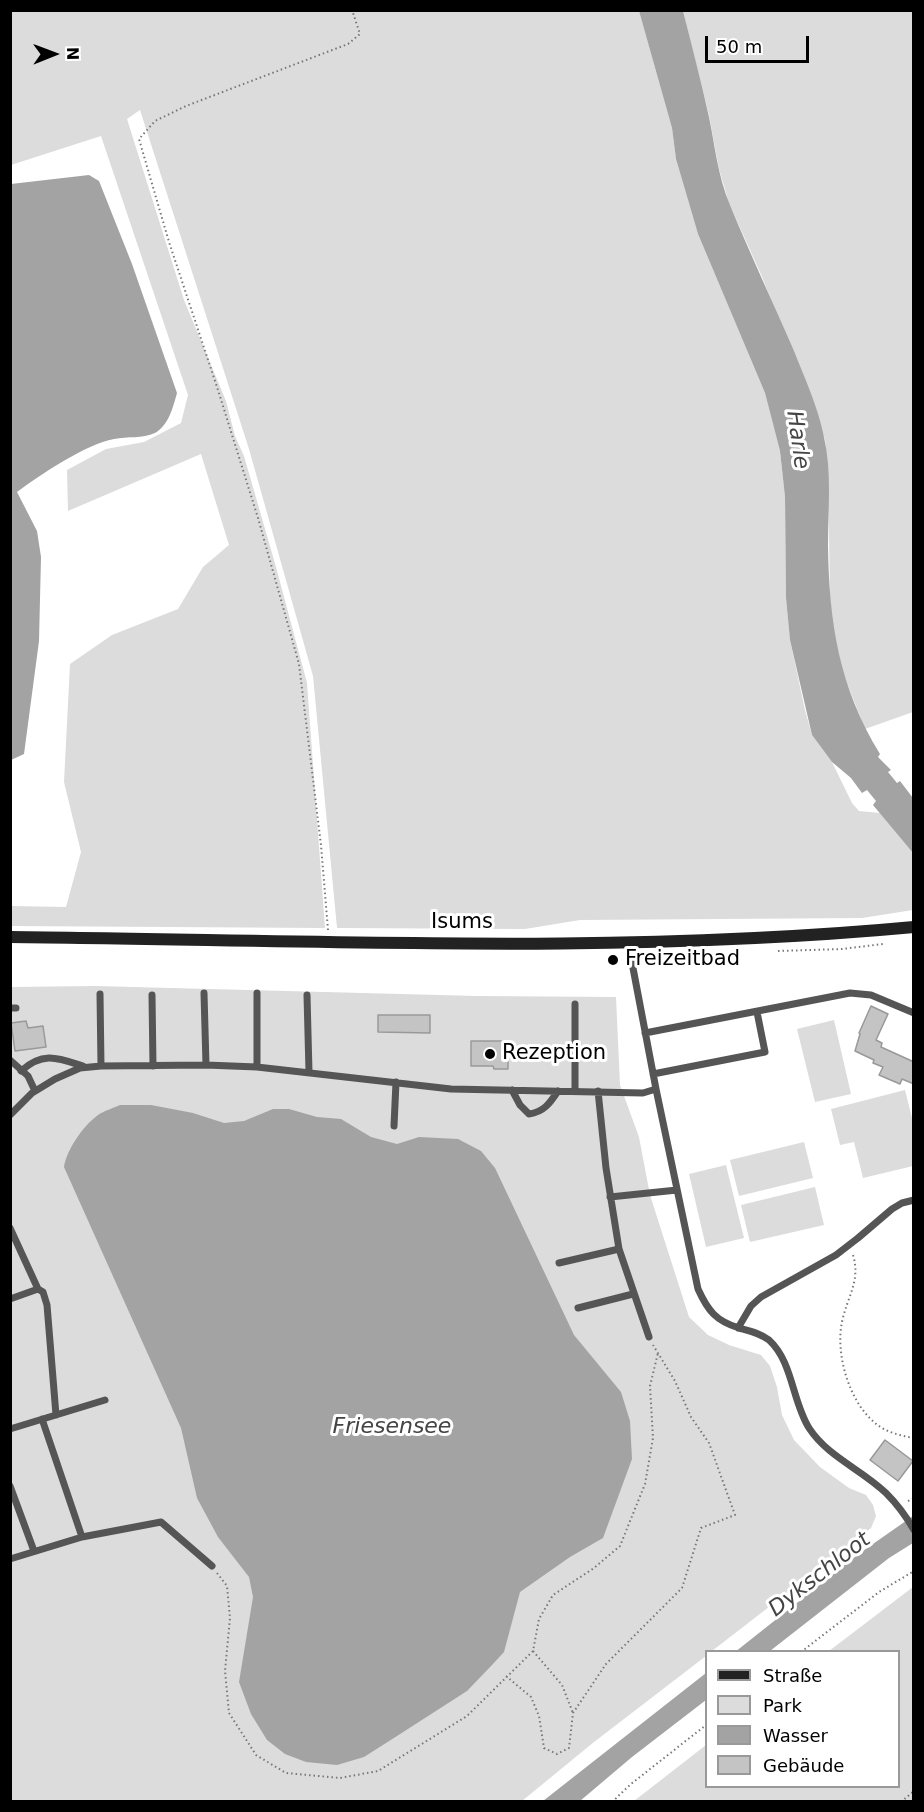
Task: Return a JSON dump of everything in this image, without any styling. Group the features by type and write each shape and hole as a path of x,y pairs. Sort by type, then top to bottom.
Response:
{"main road":[{"name":"Isums","path":"10,937 327,942 632,942 766,938 914,927"}],"lane":[{"path":"632,942 633,968 645,1033 700,1296 711,1313 723,1322 756,1332 768,1339 776,1348 793,1387 801,1413 817,1439 885,1492 914,1530"},
{"path":"204,993 206,1065"},
{"path":"256,993 257,1067"},
{"path":"645,1033 850,993 861,993 914,1013"},
{"path":"100,994 101,1066"},
{"path":"152,995 153,1066"},
{"path":"307,995 309,1072"},
{"path":"574,1091 575,1004"},
{"path":"653,1074 765,1052 757,1012"},
{"path":"21,1071 36,1059 47,1057 86,1067"},
{"path":"10,1060 28,1076 35,1091"},
{"path":"10,1115 35,1091 55,1079 86,1067 101,1066 257,1067 453,1089 598,1091 642,1094 656,1089"},
{"path":"394,1126 396,1082"},
{"path":"512,1090 520,1105 529,1114 539,1112 549,1104 558,1091"},
{"path":"598,1091 610,1197 619,1249 649,1337"},
{"path":"610,1197 677,1190"},
{"path":"738,1328 751,1306 761,1297 836,1255 891,1209 914,1200"},
{"path":"10,1228 38,1289 43,1292 47,1305 56,1415"},
{"path":"559,1263 619,1249"},
{"path":"10,1299 38,1289"},
{"path":"578,1308 633,1294"},
{"path":"10,1429 105,1400"},
{"path":"42,1419 82,1537"},
{"path":"10,1486 34,1551"},
{"path":"10,1559 82,1537 161,1522 212,1566"}],"path":[{"path":"327,942 321,845 299,664 248,486 169,242 139,139 155,121 186,106 348,44 360,34 352,10"},
{"path":"850,1244 857,1274 843,1314 840,1341 841,1357 847,1378 857,1400 872,1420 892,1433 914,1438"},
{"path":"506,1676 531,1697 539,1716 544,1748 557,1754 569,1748 573,1713 606,1664 682,1588 701,1528 735,1515 709,1443 691,1417 675,1381 649,1337"},
{"path":"212,1566 227,1586 230,1618 225,1671 229,1713 256,1755 286,1773 340,1778 378,1771 467,1716 533,1651 539,1619 553,1595 594,1568 620,1546 645,1484 653,1438 650,1386 658,1353"},
{"path":"804,1650 879,1592 914,1571"},
{"path":"533,1651 562,1685 573,1713"},
{"path":"612,1802 631,1784 705,1726"},
{"path":"901,1802 914,1791"}],"green space":[{"path":"11,11 639,11 672,128 676,159 698,234 765,393 780,451 785,497 786,598 790,640 812,735 832,762 852,803 859,811 880,813 913,853 913,910 862,918 580,920 525,929 337,928 313,676 249,449 140,110 127,119 184,300 226,401 235,436 244,456 307,683 325,928 11,926 11,906 66,907 81,852 64,782 70,664 112,635 178,609 203,567 229,545 201,454 68,511 67,470 106,449 144,442 181,423 188,395 101,136 11,165"},
{"path":"683,11 913,11 913,712 865,729 843,673 834,635 830,601 828,468 825,439 763,279 729,203 719,169 709,115"},
{"path":"95,986 477,996 616,997 620,1085 639,1137 650,1195 689,1317 708,1335 729,1345 761,1355 770,1366 777,1387 782,1415 794,1440 820,1467 849,1488 866,1495 873,1505 876,1516 871,1528 713,1650 705,1650 705,1657 522,1801 11,1801 10,987"},
{"path":"834,1020 851,1094 815,1102 797,1029"},
{"path":"905,1090 913,1122 913,1166 863,1178 854,1142 840,1145 831,1109"},
{"path":"804,1142 813,1178 739,1196 730,1160"},
{"path":"726,1165 744,1238 706,1247 689,1174"},
{"path":"815,1187 824,1225 750,1242 741,1205"},
{"path":"913,1587 913,1801 634,1801 705,1746 705,1788 900,1788 900,1650 830,1650"}],"water":[{"name":"Harle","path":"639,11 683,11 726,194 811,393 824,437 828,464 829,574 839,654 855,704 880,754 878,757 891,770 888,772 897,783 900,781 913,798 913,853 873,805 876,801 867,790 862,793 851,778 832,762 812,735 790,640 786,598 785,497 780,451 765,393 698,234 676,159 672,128"},
{"path":"89,175 99,181 132,264 177,393 167,421 160,430 145,436 114,439 90,447 50,469 17,492 37,531 41,557 39,641 24,754 11,760 11,184"},
{"name":"Friesensee","path":"120,1105 151,1105 193,1113 224,1123 244,1121 273,1109 289,1109 317,1117 341,1119 371,1137 397,1144 419,1137 458,1139 481,1151 495,1168 574,1335 621,1392 630,1421 632,1459 603,1538 570,1557 520,1592 504,1652 467,1691 364,1757 337,1765 306,1762 285,1754 267,1740 251,1714 239,1682 253,1597 249,1577 218,1537 197,1498 181,1428 64,1167 76,1138 87,1125 100,1114"},
{"path":"913,1516 913,1543 889,1558 771,1650 738,1650 860,1553"},
{"path":"705,1674 705,1701 580,1801 543,1801"}],"building":[{"path":"871,1006 888,1014 876,1040 882,1043 881,1047 914,1062 914,1084 902,1079 900,1084 879,1075 883,1067 855,1051 859,1033"},
{"path":"378,1015 430,1015 430,1033 378,1032"},
{"path":"26,1021 28,1028 43,1026 46,1047 15,1051 11,1023"},
{"name":"Rezeption","path":"471,1041 508,1041 508,1069 471,1066"},
{"path":"885,1440 913,1461 898,1481 870,1460"}],"place":[{"name":"Freizeitbad","path":"613,960"},
{"name":"Rezeption","path":"490,1054"}],"water label":[{"name":"Dykschloot","path":"820,1575"}]}
